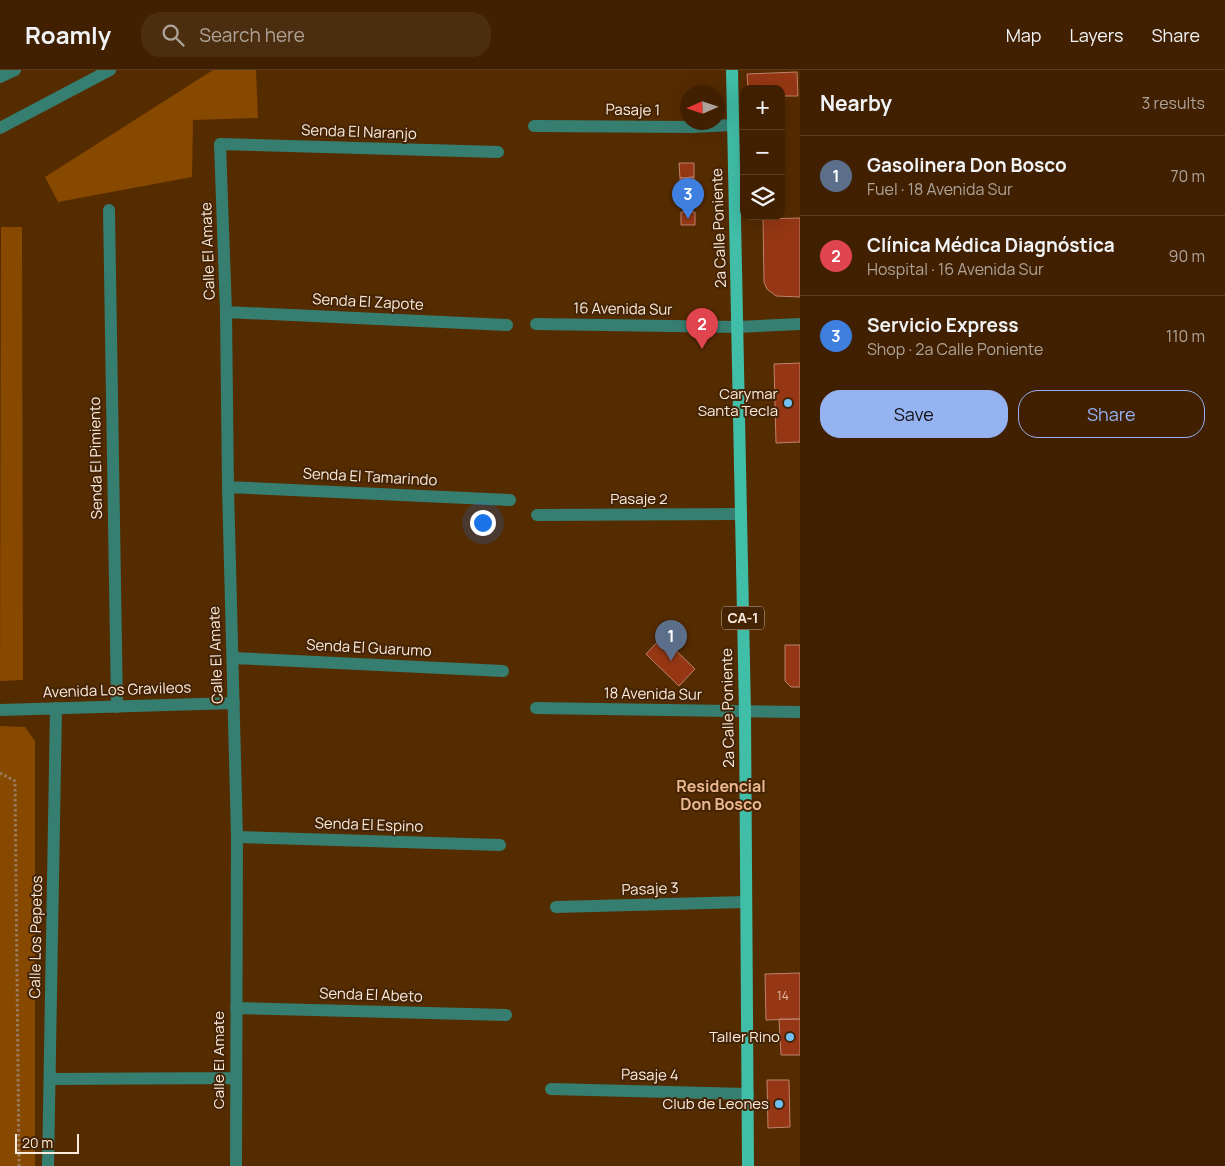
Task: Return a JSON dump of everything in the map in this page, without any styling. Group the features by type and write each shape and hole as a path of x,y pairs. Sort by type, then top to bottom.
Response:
{"main road":[{"name":"2a Calle Poniente","path":"732,70 745,712 748,1166"}],"street":[{"path":"0,77 15,70"},
{"path":"0,128 110,70"},
{"name":"Pasaje 1","path":"534,126 692,127 733,125"},
{"name":"Senda El Naranjo","path":"220,144 498,152"},
{"name":"Calle El Amate","path":"220,144 226,312 228,486 238,837 235,1078 236,1166"},
{"name":"Senda El Pimiento","path":"109,210 117,706"},
{"name":"Senda El Zapote","path":"226,312 507,325"},
{"name":"16 Avenida Sur","path":"536,324 738,327 800,324"},
{"name":"Senda El Tamarindo","path":"228,486 510,500"},
{"name":"Pasaje 2","path":"537,516 741,514"},
{"name":"Senda El Guarumo","path":"233,658 503,671"},
{"name":"Avenida Los Gravileos","path":"0,710 234,703"},
{"name":"Calle Los Pepetos","path":"48,1166 56,708"},
{"name":"18 Avenida Sur","path":"536,708 800,712"},
{"name":"Senda El Espino","path":"238,837 500,845"},
{"name":"Pasaje 3","path":"556,908 745,902"},
{"name":"Senda El Abeto","path":"236,1008 506,1015"},
{"path":"50,1079 235,1078"},
{"name":"Pasaje 4","path":"551,1089 748,1094"}],"path":[{"path":"0,773 15,781 19,1166"}],"shaded area":[{"path":"213,70 256,70 258,118 193,120 192,177 58,202 45,177"},
{"path":"1,227 22,227 23,680 0,681"},
{"path":"0,726 25,727 35,741 35,1166 0,1166"}],"building":[{"path":"797,72 798,96 785,96 785,85 748,85 747,74"},
{"path":"679,163 694,163 694,177 680,178"},
{"path":"694,177 695,198 681,199 680,178"},
{"path":"681,212 695,212 695,225 681,225"},
{"path":"785,218 800,218 800,297 776,296 767,289 764,282 763,220 785,220"},
{"name":"Carymar Santa Tecla","path":"800,363 800,442 776,443 774,364"},
{"path":"662,637 695,669 679,686 646,654"},
{"path":"785,645 800,645 800,687 791,687 785,681"},
{"path":"800,973 800,1019 766,1020 765,974"},
{"name":"Taller Rino","path":"779,1019 800,1019 800,1055 781,1055"},
{"name":"Club de Leones","path":"767,1080 789,1080 790,1127 768,1128"}],"place":[{"name":"Servicio Express","path":"688,219"},
{"name":"Clínica Médica Diagnóstica","path":"702,349"},
{"name":"Carymar Santa Tecla","path":"788,403"},
{"name":"Gasolinera Don Bosco","path":"671,661"},
{"name":"Taller Rino","path":"790,1037"},
{"name":"Club de Leones","path":"779,1104"}],"district":[{"name":"Residencial Don Bosco","path":"721,795"}]}
